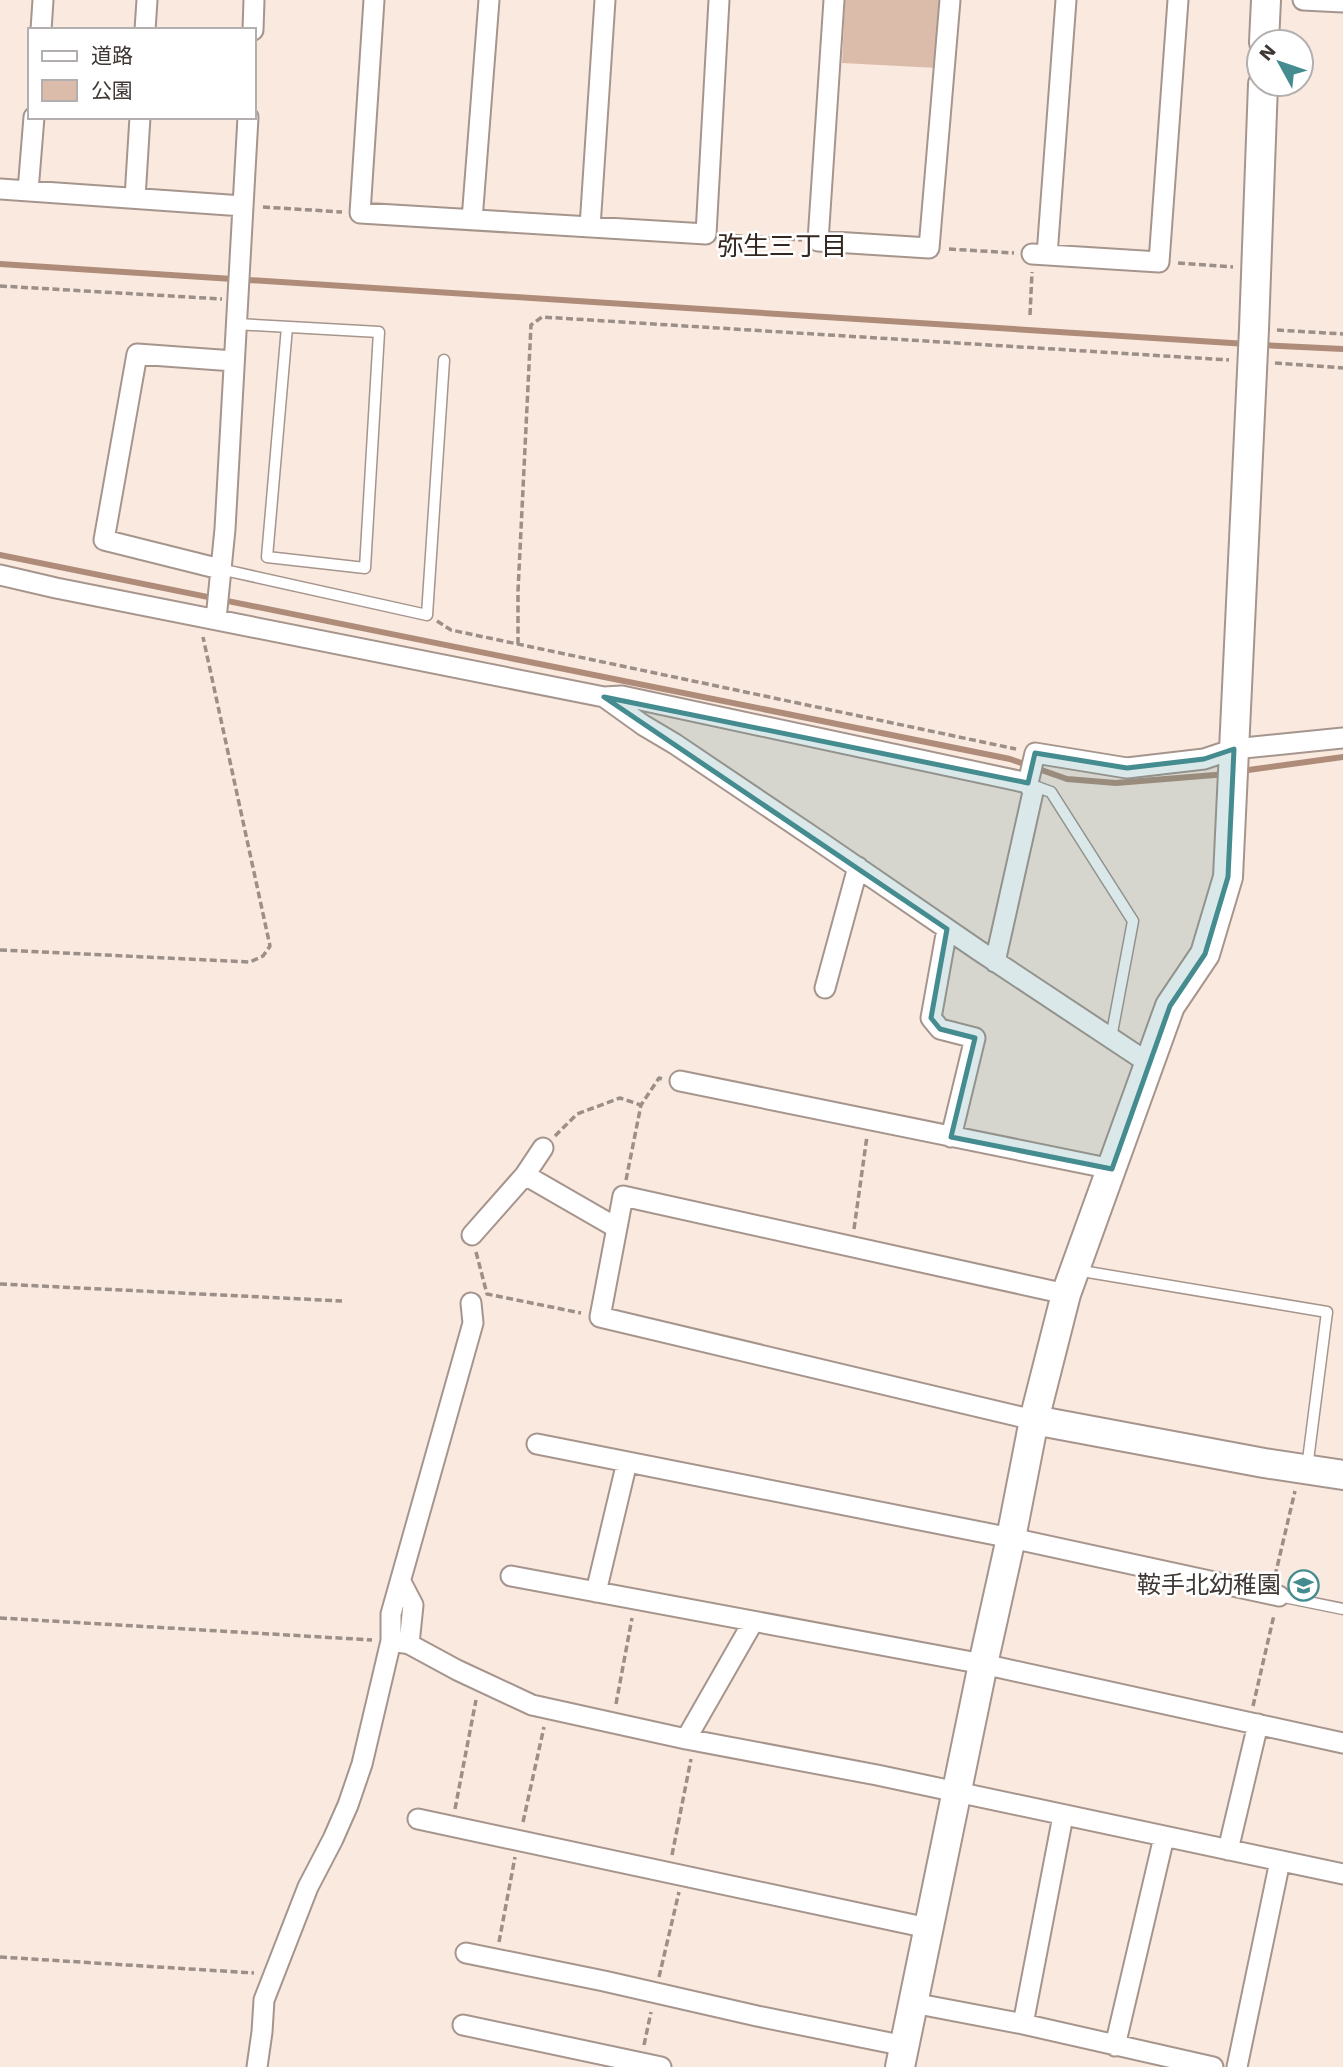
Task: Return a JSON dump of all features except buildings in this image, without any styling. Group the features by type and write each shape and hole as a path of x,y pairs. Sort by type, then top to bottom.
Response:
{"street":[{"path":"41,28 43,0"},
{"path":"145,28 147,0"},
{"path":"253,28 254,0"},
{"path":"374,0 360,213 706,234 719,0"},
{"path":"472,220 489,0"},
{"path":"590,227 605,0"},
{"path":"834,0 818,241 929,248 950,0"},
{"path":"1066,0 1040,254 1159,262 1178,0"},
{"path":"1265,28 1266,0"},
{"path":"1303,0 1343,2"},
{"path":"466,1953 757,2016 903,2061 928,1928 1034,1420 1071,1282 1170,1006 1205,954 1228,877 1262,98"},
{"path":"28,191 33,119"},
{"path":"135,198 140,119"},
{"path":"208,617 220,569 225,516 248,119"},
{"path":"0,189 243,206"},
{"path":"220,569 104,540 137,354 234,361"},
{"path":"0,575 604,697 622,696 1028,783"},
{"path":"604,697 1150,1064"},
{"path":"995,962 1033,792 1028,783 1035,753 1127,768 1204,759 1234,749 1343,738"},
{"path":"825,988 858,867"},
{"path":"947,929 931,1018 940,1029 975,1038 951,1136"},
{"path":"680,1082 1112,1169"},
{"path":"472,1235 525,1175 543,1148"},
{"path":"525,1175 617,1228"},
{"path":"1071,1282 852,1247 623,1196 600,1317 1034,1420 1343,1475"},
{"path":"257,2067 264,2000 308,1887 334,1839 348,1805 413,1605 401,1582 473,1323 471,1303"},
{"path":"537,1444 1011,1538 1275,1595"},
{"path":"596,1592 627,1462"},
{"path":"511,1576 983,1664 1343,1743"},
{"path":"691,1739 753,1622"},
{"path":"400,1642 532,1705 1343,1874"},
{"path":"1228,1850 1254,1723"},
{"path":"1023,2024 1063,1815"},
{"path":"418,1819 928,1928"},
{"path":"1115,2046 1164,1837"},
{"path":"1237,2067 1280,1861"},
{"path":"914,2003 1023,2024 1213,2067"},
{"path":"463,2025 661,2067"}],"lane":[{"path":"236,324 379,332 365,568 267,556 287,327"},
{"path":"220,569 426,614 444,360"},
{"path":"1028,783 1051,792 1133,921 1111,1038"},
{"path":"1071,1282 1327,1312 1303,1469"},
{"path":"1275,1595 1343,1609"}],"path":[{"path":"243,206 360,213"},
{"path":"706,234 818,241"},
{"path":"929,248 1040,254 1030,315"},
{"path":"1159,262 1235,267"},
{"path":"0,286 238,299"},
{"path":"517,644 531,325 542,317 1253,348 1343,368"},
{"path":"1253,348 1343,334"},
{"path":"426,614 451,630 1035,753"},
{"path":"0,950 250,962 263,956 270,946 201,629 208,617"},
{"path":"623,1196 641,1105 659,1078 680,1082"},
{"path":"543,1148 577,1114 620,1098 641,1105"},
{"path":"852,1247 870,1120"},
{"path":"472,1235 487,1294 600,1317"},
{"path":"0,1284 342,1301"},
{"path":"1254,1723 1275,1595 1303,1469"},
{"path":"612,1722 635,1599"},
{"path":"0,1618 400,1642"},
{"path":"452,1827 480,1680"},
{"path":"496,1959 518,1842 549,1708"},
{"path":"640,2063 676,1875 691,1739"},
{"path":"0,1957 274,1974"}],"highlighted area":[{"path":"604,697 1028,783 1035,753 1127,768 1204,759 1234,749 1228,877 1205,954 1170,1006 1112,1169 951,1137 975,1038 940,1029 931,1018 947,929"}],"green space":[{"path":"845,0 940,0 937,68 842,63"}],"waterway":[{"path":"0,264 1247,344"},
{"path":"1261,345 1343,349"},
{"path":"0,555 1010,759 1067,779 1116,783 1227,774"},
{"path":"1241,771 1343,757"}],"place":[{"name":"鞍手北幼稚園","path":"1304,1585"}],"district":[{"name":"弥生三丁目","path":"782,246"}]}
